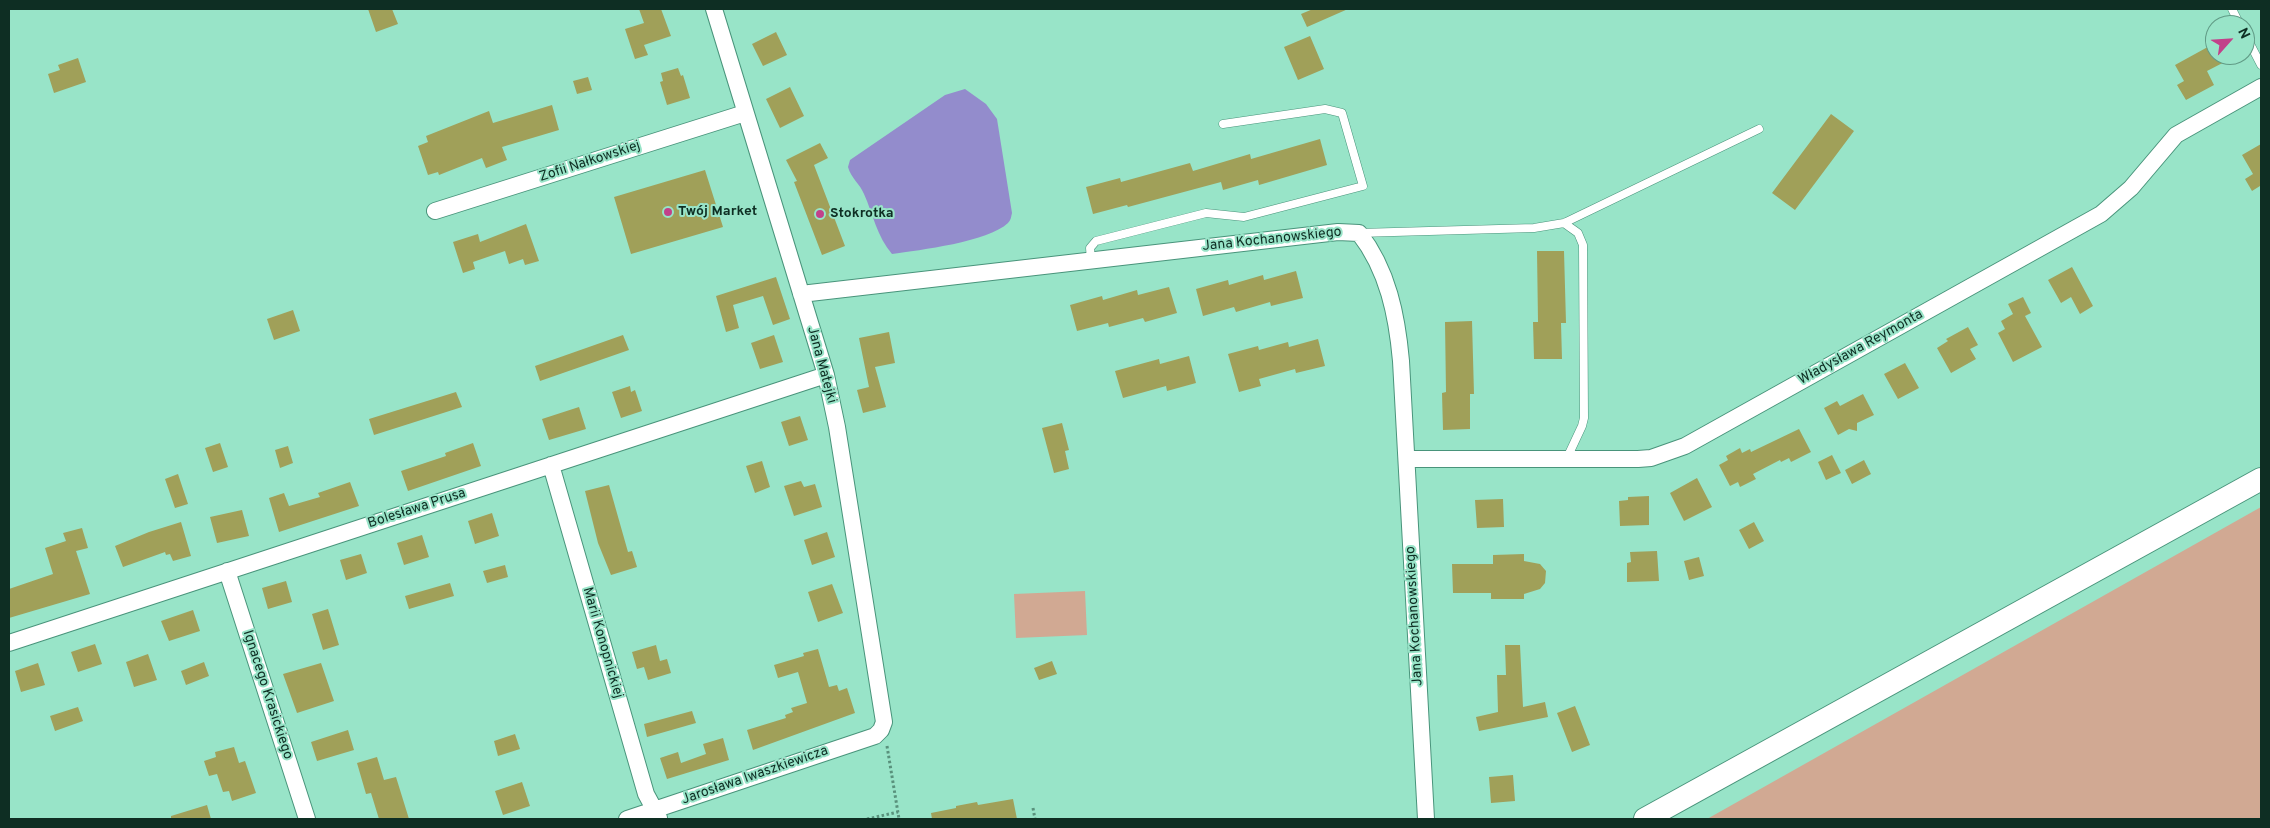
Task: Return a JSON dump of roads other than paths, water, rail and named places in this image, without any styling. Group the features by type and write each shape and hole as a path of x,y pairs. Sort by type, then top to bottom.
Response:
{"main road":[{"path":"1645,819 2261,479"}],"street":[{"name":"Jana Matejki","path":"714,9 826,375 837,427 882,707 882,728"},
{"name":"Władysława Reymonta","path":"1407,459 1565,461 1651,458 1685,446 2100,214 2130,188 2176,135 2261,87"},
{"name":"Zofii Nałkowskiej","path":"434,210 745,113"},
{"name":"Jana Kochanowskiego","path":"801,294 1338,232 1360,232 1379,266 1397,321 1407,459 1426,819"},
{"name":"Bolesława Prusa","path":"9,643 826,375"},
{"name":"Marii Konopnickiej","path":"551,465 646,794 657,815"},
{"name":"Ignacego Krasickiego","path":"227,571 307,819"},
{"name":"Jarosława Iwaszkiewicza","path":"627,819 657,815 875,736 882,728"}],"lane":[{"path":"2255,53 2261,65"},
{"path":"1091,260 1090,248 1096,241 1206,213 1244,217 1363,186 1342,113 1325,109 1222,124"},
{"path":"1360,232 1534,228 1564,223 1759,129"},
{"path":"1564,223 1578,233 1583,244 1584,418 1565,461"}],"place":[{"name":"Twój Market","path":"668,212"},
{"name":"Stokrotka","path":"820,214"}]}
